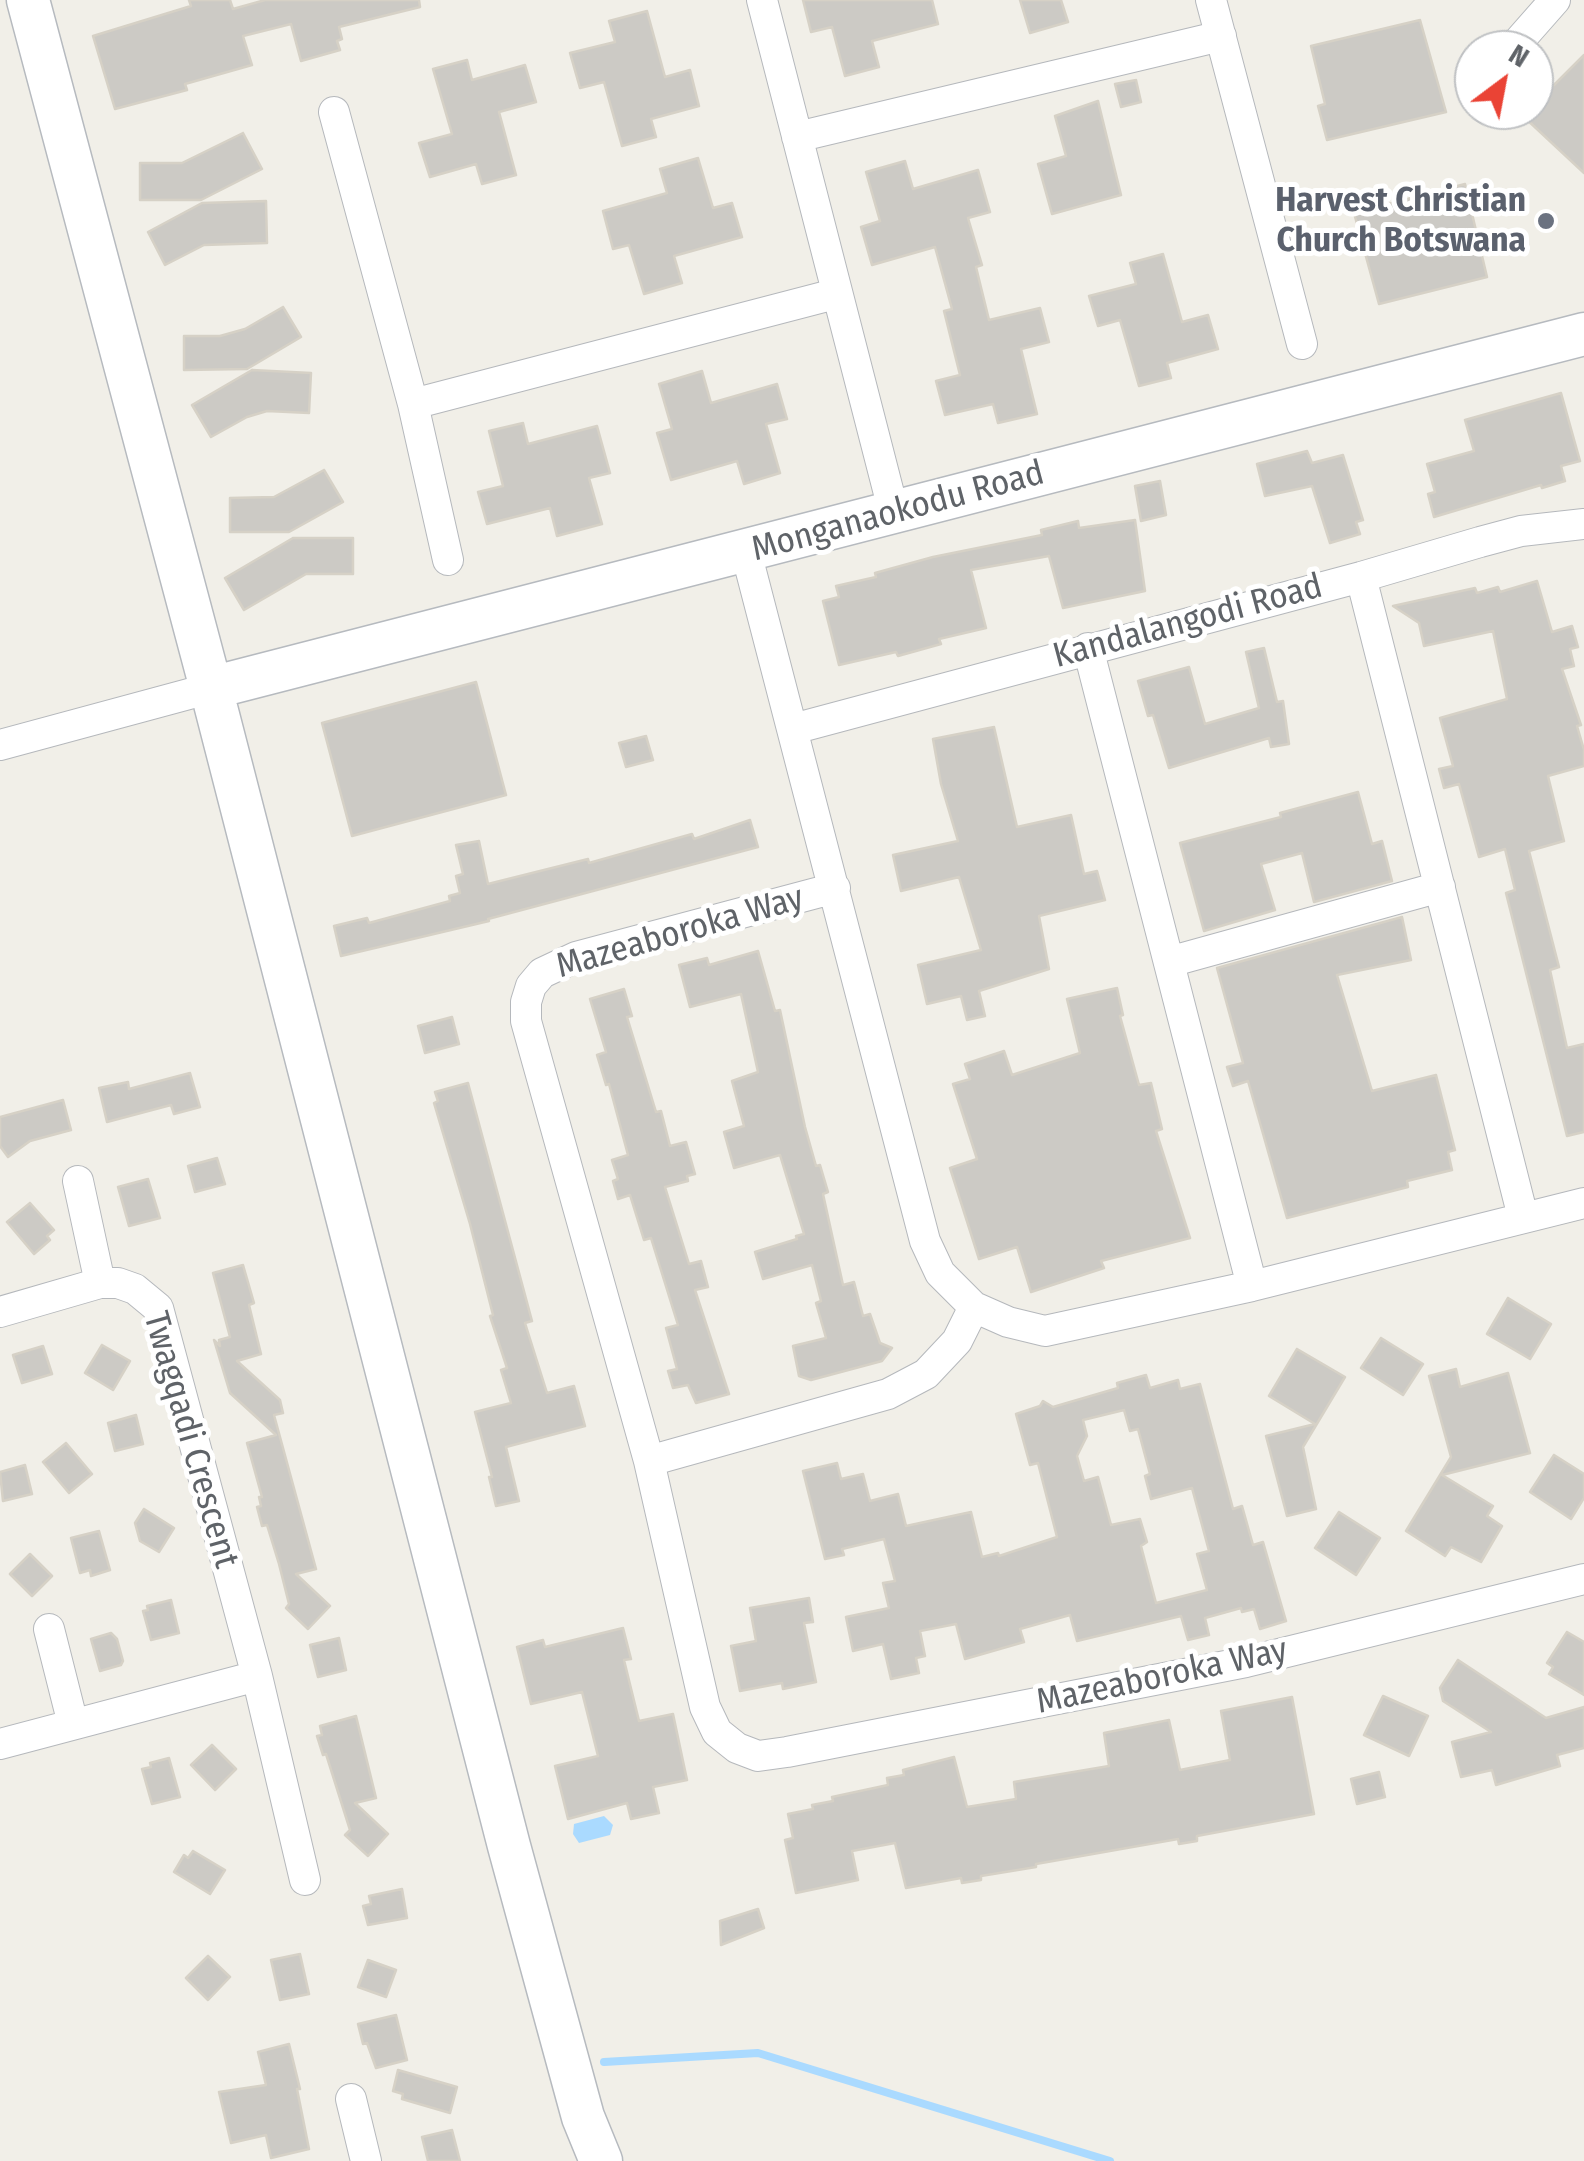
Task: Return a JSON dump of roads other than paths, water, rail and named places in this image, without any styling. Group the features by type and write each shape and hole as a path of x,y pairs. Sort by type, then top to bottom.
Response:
{"street":[{"path":"28,0 210,688 508,1846 584,2117 602,2161"},
{"path":"762,0 894,512"},
{"path":"1211,0 1302,344"},
{"path":"1528,30 1556,0"},
{"path":"796,137 1221,36"},
{"path":"334,112 412,404 448,560"},
{"path":"412,404 835,294"},
{"name":"Monganaokodu Road","path":"210,688 1584,334"},
{"name":"Kandalangodi Road","path":"793,729 1521,531 1584,524"},
{"path":"746,552 925,1241 940,1273 974,1307 1008,1322 1045,1330 1252,1286 1584,1203"},
{"path":"1361,577 1523,1217"},
{"path":"1088,648 1252,1286"},
{"path":"0,745 210,688"},
{"path":"1169,962 1440,887"},
{"name":"Mazeaboroka Way","path":"834,888 576,956 542,973 531,986 526,1002 526,1021 648,1460 705,1707 716,1732 737,1748 758,1756 787,1752 1246,1662 1584,1579"},
{"path":"78,1181 100,1283"},
{"name":"Twagqadi Crescent","path":"0,1312 100,1283 118,1283 135,1289 158,1308 257,1676 305,1880"},
{"path":"648,1460 888,1394 926,1374 957,1342 974,1307"},
{"path":"48,1629 74,1724"},
{"path":"0,1744 257,1676"},
{"path":"351,2099 366,2161"}],"water":[{"path":"604,1816 613,1825 610,1835 579,1843 573,1834 574,1824"}],"waterway":[{"path":"604,2062 758,2053 1110,2161"}],"place":[{"name":"Harvest Christian Church Botswana","path":"1546,221"}]}
